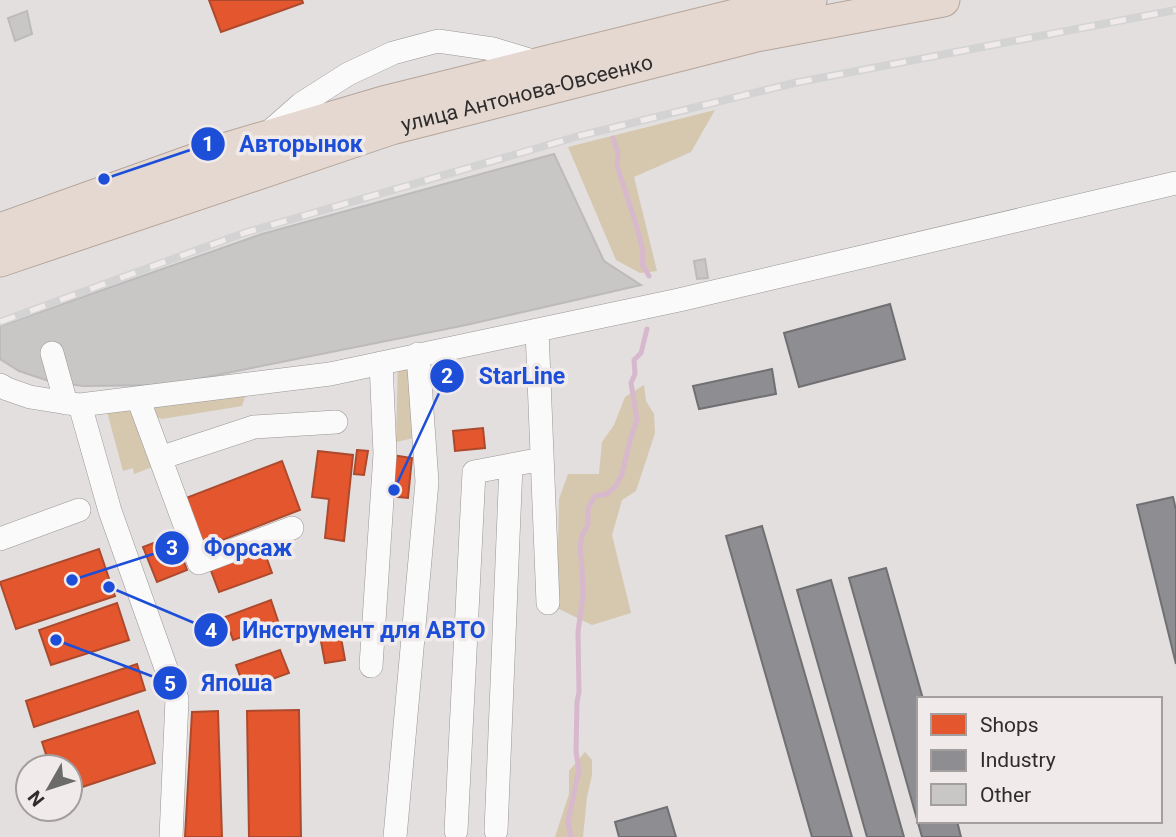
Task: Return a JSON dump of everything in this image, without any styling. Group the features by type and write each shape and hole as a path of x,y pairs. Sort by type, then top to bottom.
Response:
{"highway":[{"name":"улица Антонова-Овсеенко","path":"0,230 224,150 383,103 749,6 810,0"},
{"name":"улица Антонова-Овсеенко","path":"0,260 391,128 755,35 943,0"}],"lane":[{"path":"262,139 301,104 348,74 393,53 438,41 493,49 540,63"},
{"path":"0,385 30,397 73,404 330,374 680,300 1176,183"},
{"path":"537,330 548,603"},
{"path":"52,353 73,404 177,699 171,837"},
{"path":"395,837 427,482 418,354"},
{"path":"371,666 385,454 381,363"},
{"path":"138,398 199,563 292,528"},
{"path":"160,458 254,427 336,422"},
{"path":"456,831 474,472 542,459"},
{"path":"496,831 512,465"},
{"path":"0,539 79,510"}],"shaded area":[{"path":"715,110 691,152 634,177 657,271 640,273 616,260 568,147"},
{"path":"398,361 405,364 408,371 418,437 396,442"},
{"path":"644,385 646,401 654,414 655,433 636,491 622,500 612,535 631,613 592,625 557,608 559,499 568,474 599,474 602,442 614,425 625,397"},
{"path":"247,390 242,406 162,419 153,414 154,404"},
{"path":"126,406 134,414 155,466 134,474 133,468 123,471 106,408"},
{"path":"585,752 592,760 592,775 583,837 555,837 569,794 569,771"}],"building: Shops":[{"path":"209,0 302,0 303,3 221,32"},
{"path":"483,428 485,448 455,451 453,431"},
{"path":"357,450 368,451 364,475 354,474"},
{"path":"318,451 353,455 344,541 325,538 329,499 312,497"},
{"path":"392,455 412,458 408,498 388,496"},
{"path":"282,461 300,510 204,547 186,498"},
{"path":"174,535 187,570 157,582 143,547"},
{"path":"263,548 272,573 219,592 210,568"},
{"path":"99,549 115,596 16,629 0,582"},
{"path":"271,600 279,624 233,640 225,617"},
{"path":"117,603 129,640 51,665 39,630"},
{"path":"340,632 345,660 325,663 320,636"},
{"path":"280,650 289,673 245,689 236,665"},
{"path":"137,664 145,690 34,727 26,701"},
{"path":"299,710 301,837 249,837 247,711"},
{"path":"138,711 155,763 84,786 84,753 46,753 42,742"},
{"path":"218,711 222,837 185,837 192,712"}],"building: Industry":[{"path":"890,304 905,359 799,387 784,333"},
{"path":"772,369 776,394 699,409 693,386"},
{"path":"1173,497 1176,510 1176,664 1137,505"},
{"path":"762,526 852,837 812,837 726,536"},
{"path":"886,568 922,697 917,697 917,819 849,578"},
{"path":"831,580 904,837 867,837 797,590"},
{"path":"667,807 676,837 619,837 615,822"},
{"path":"918,823 958,823 961,837 922,837"}],"building: Other":[{"path":"27,11 32,34 15,41 8,18"},
{"path":"554,154 604,261 641,285 466,325 167,385 83,386 49,381 19,371 0,359 0,326 262,234"},
{"path":"705,259 708,278 697,279 694,261"}],"waterway":[{"path":"613,138 618,153 617,166 643,251 642,264 649,276"},
{"path":"571,837 568,822 579,770 576,752 578,632 583,595 580,548 582,535 588,525 588,508 595,496 607,494 616,486 622,474 637,420 631,383 635,374 634,360 641,353 647,329"}],"railway":[{"path":"0,322 244,233 579,136 794,83 1176,10"}],"place":[{"name":"Авторынок","path":"104,179"},
{"name":"StarLine","path":"394,490"},
{"name":"Форсаж","path":"72,580"},
{"name":"Инструмент для АВТО","path":"109,587"},
{"name":"Япоша","path":"56,640"}]}
